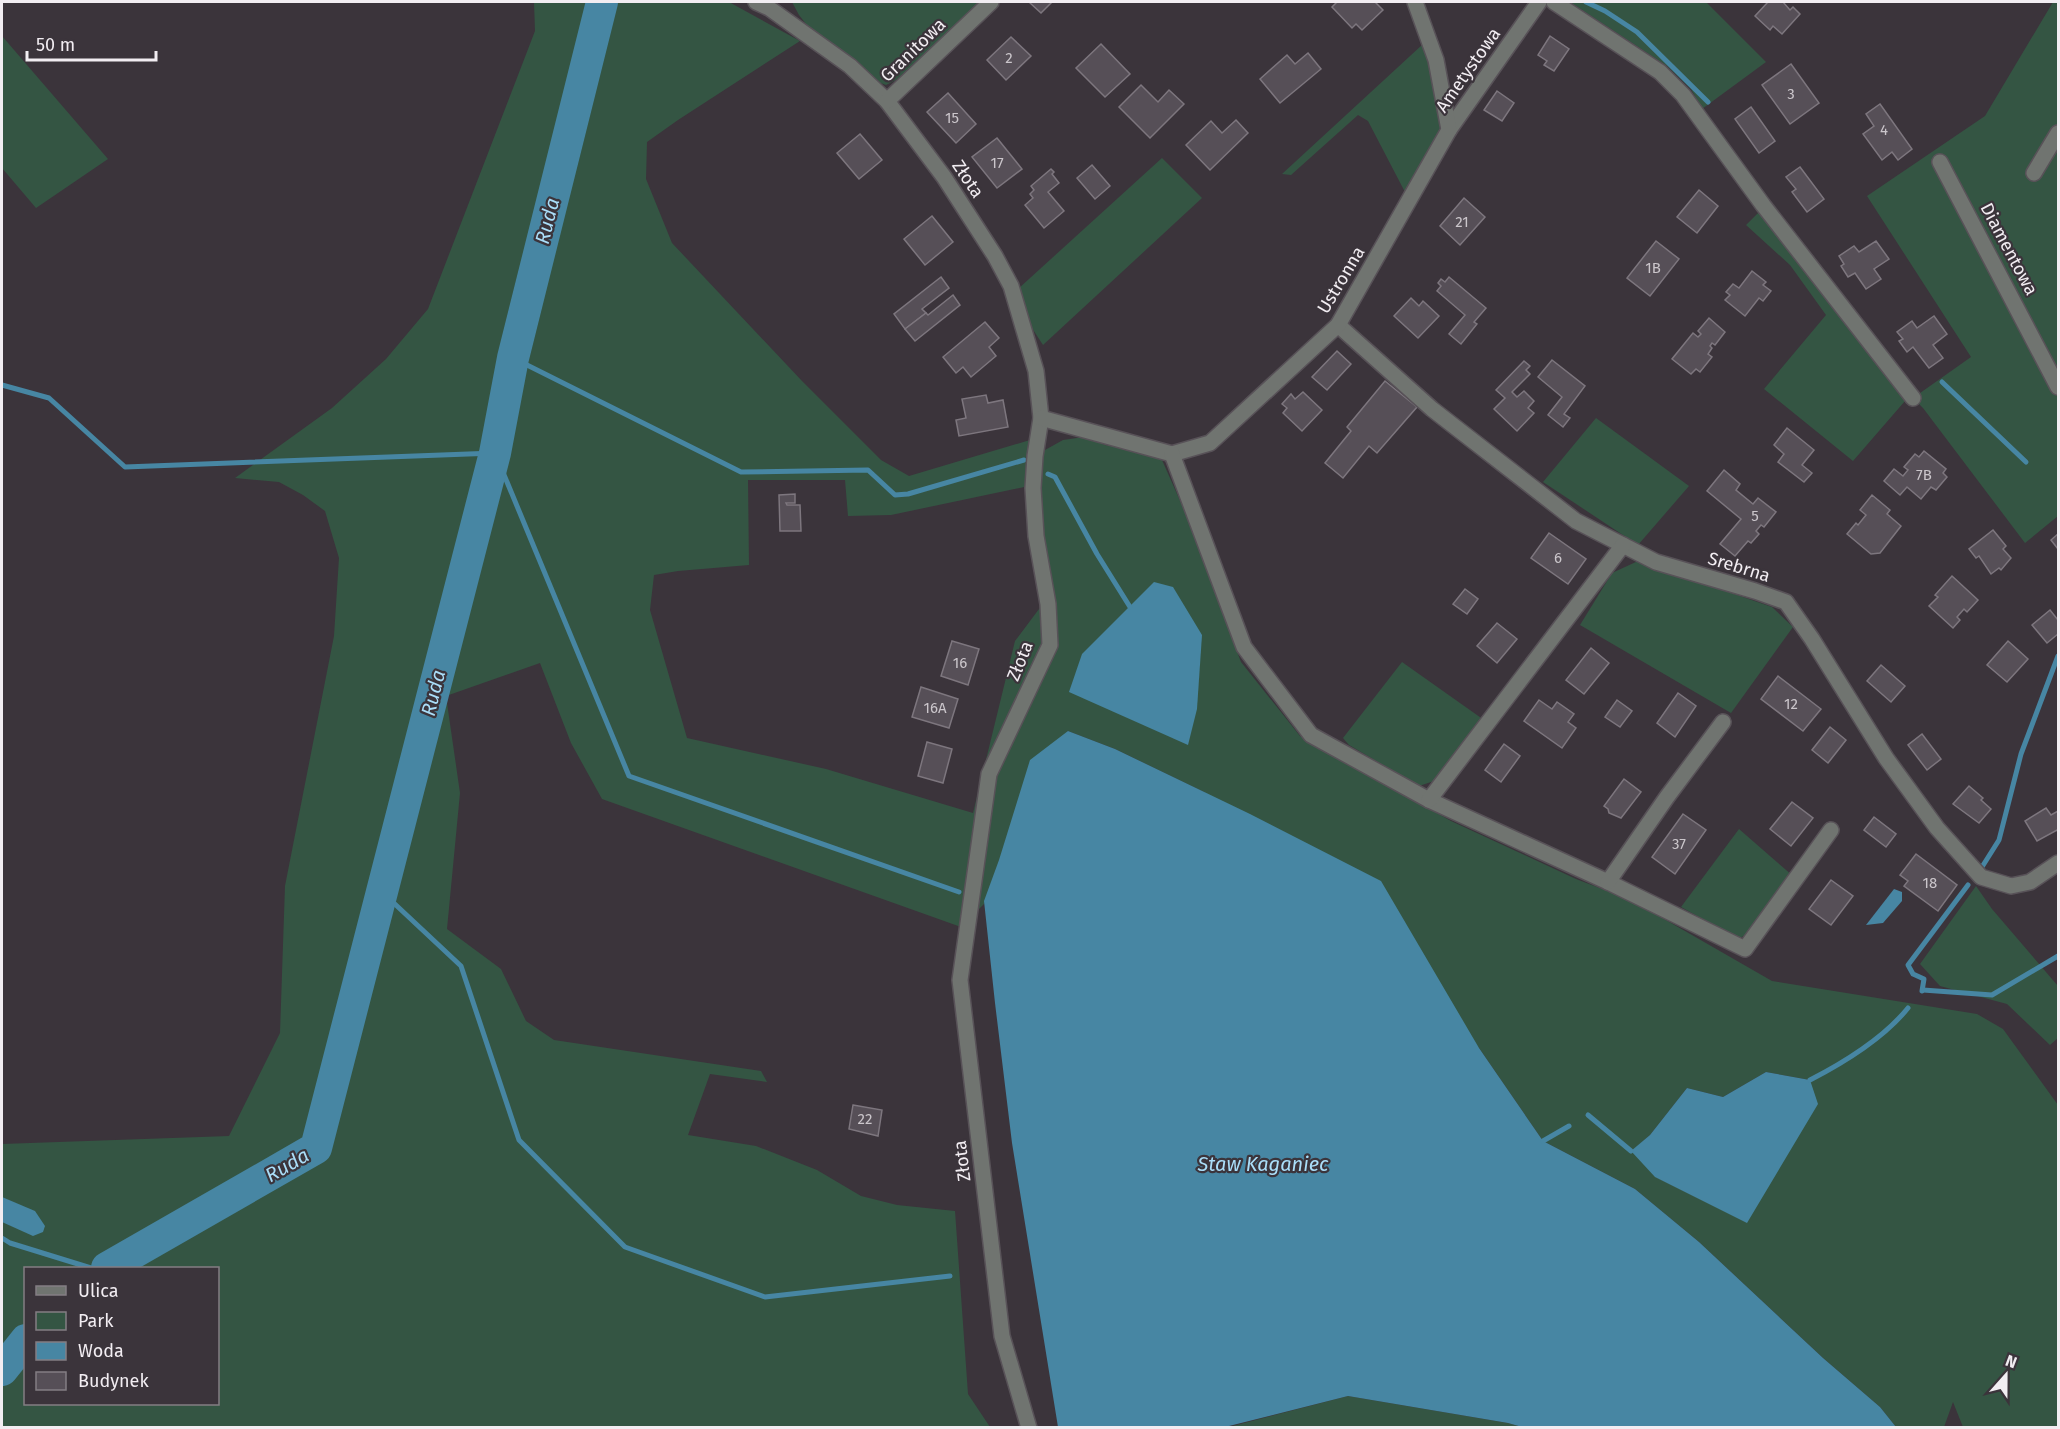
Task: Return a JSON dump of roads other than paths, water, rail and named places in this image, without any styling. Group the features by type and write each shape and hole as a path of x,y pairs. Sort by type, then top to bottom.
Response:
{"street":[{"name":"Granitowa","path":"887,101 991,2"},
{"path":"1415,2 1436,60 1449,130"},
{"name":"Ametystowa","path":"1449,130 1539,2"},
{"path":"1554,2 1660,72 1683,95 1763,205 1913,398"},
{"name":"Złota","path":"766,4 850,66 887,101 944,177 1011,286 1036,372 1041,418 1035,456 1034,500 1036,536 1048,604 1050,645 989,774 960,980 1002,1336 1029,1428"},
{"name":"Ustronna","path":"1172,454 1210,443 1338,326 1449,130"},
{"path":"2034,173 2058,133"},
{"name":"Diamentowa","path":"1940,162 2058,387"},
{"name":"Srebrna","path":"1338,326 1432,409 1576,521 1656,562 1786,602 1812,639 1886,758 1937,828 1981,877 2011,886 2030,882 2058,863"},
{"path":"1041,418 1172,454 1244,648 1311,735 1429,800 1608,882 1745,949 1831,830"},
{"path":"1429,800 1623,545"},
{"path":"1608,882 1723,722"}],"water":[{"path":"1154,582 1173,587 1202,635 1197,709 1188,745 1069,692 1082,654"},
{"name":"Staw Kaganiec","path":"1068,731 1115,749 1381,881 1479,1048 1543,1141 1635,1189 1699,1242 1823,1358 1880,1407 1896,1427 1522,1427 1348,1396 1225,1427 1058,1427 1012,1143 984,901 1030,760"},
{"path":"1894,889 1902,892 1902,901 1883,923 1866,925"},
{"path":"1766,1072 1810,1080 1818,1104 1747,1223 1655,1177 1631,1151 1650,1135 1687,1088 1723,1097"},
{"path":"2,1197 35,1211 45,1226 43,1232 33,1236 2,1222"}],"waterway":[{"name":"Ruda","path":"109,1267 316,1148 495,453 513,358 602,2"},
{"path":"1586,2 1605,11 1637,32 1708,102"},
{"path":"513,358 741,472 868,470 895,495 908,494 1024,460"},
{"path":"1942,382 2026,462"},
{"path":"2,385 49,398 125,467 495,453 629,776 959,892"},
{"path":"1048,474 1055,477 1097,554 1130,607"},
{"path":"1982,867 1999,840 2021,754 2058,656"},
{"path":"1922,991 1924,979 1913,974 1908,965 1968,885"},
{"path":"382,892 461,966 519,1140 625,1247 765,1297 950,1276"},
{"path":"1923,990 1992,995 2058,956"},
{"path":"1810,1080 1863,1049 1887,1030 1908,1008"},
{"path":"1588,1115 1631,1151"},
{"path":"1543,1141 1569,1126"},
{"path":"2,1238 10,1243 88,1267"},
{"name":"Ruda","path":"2,1370 24,1342"}]}
